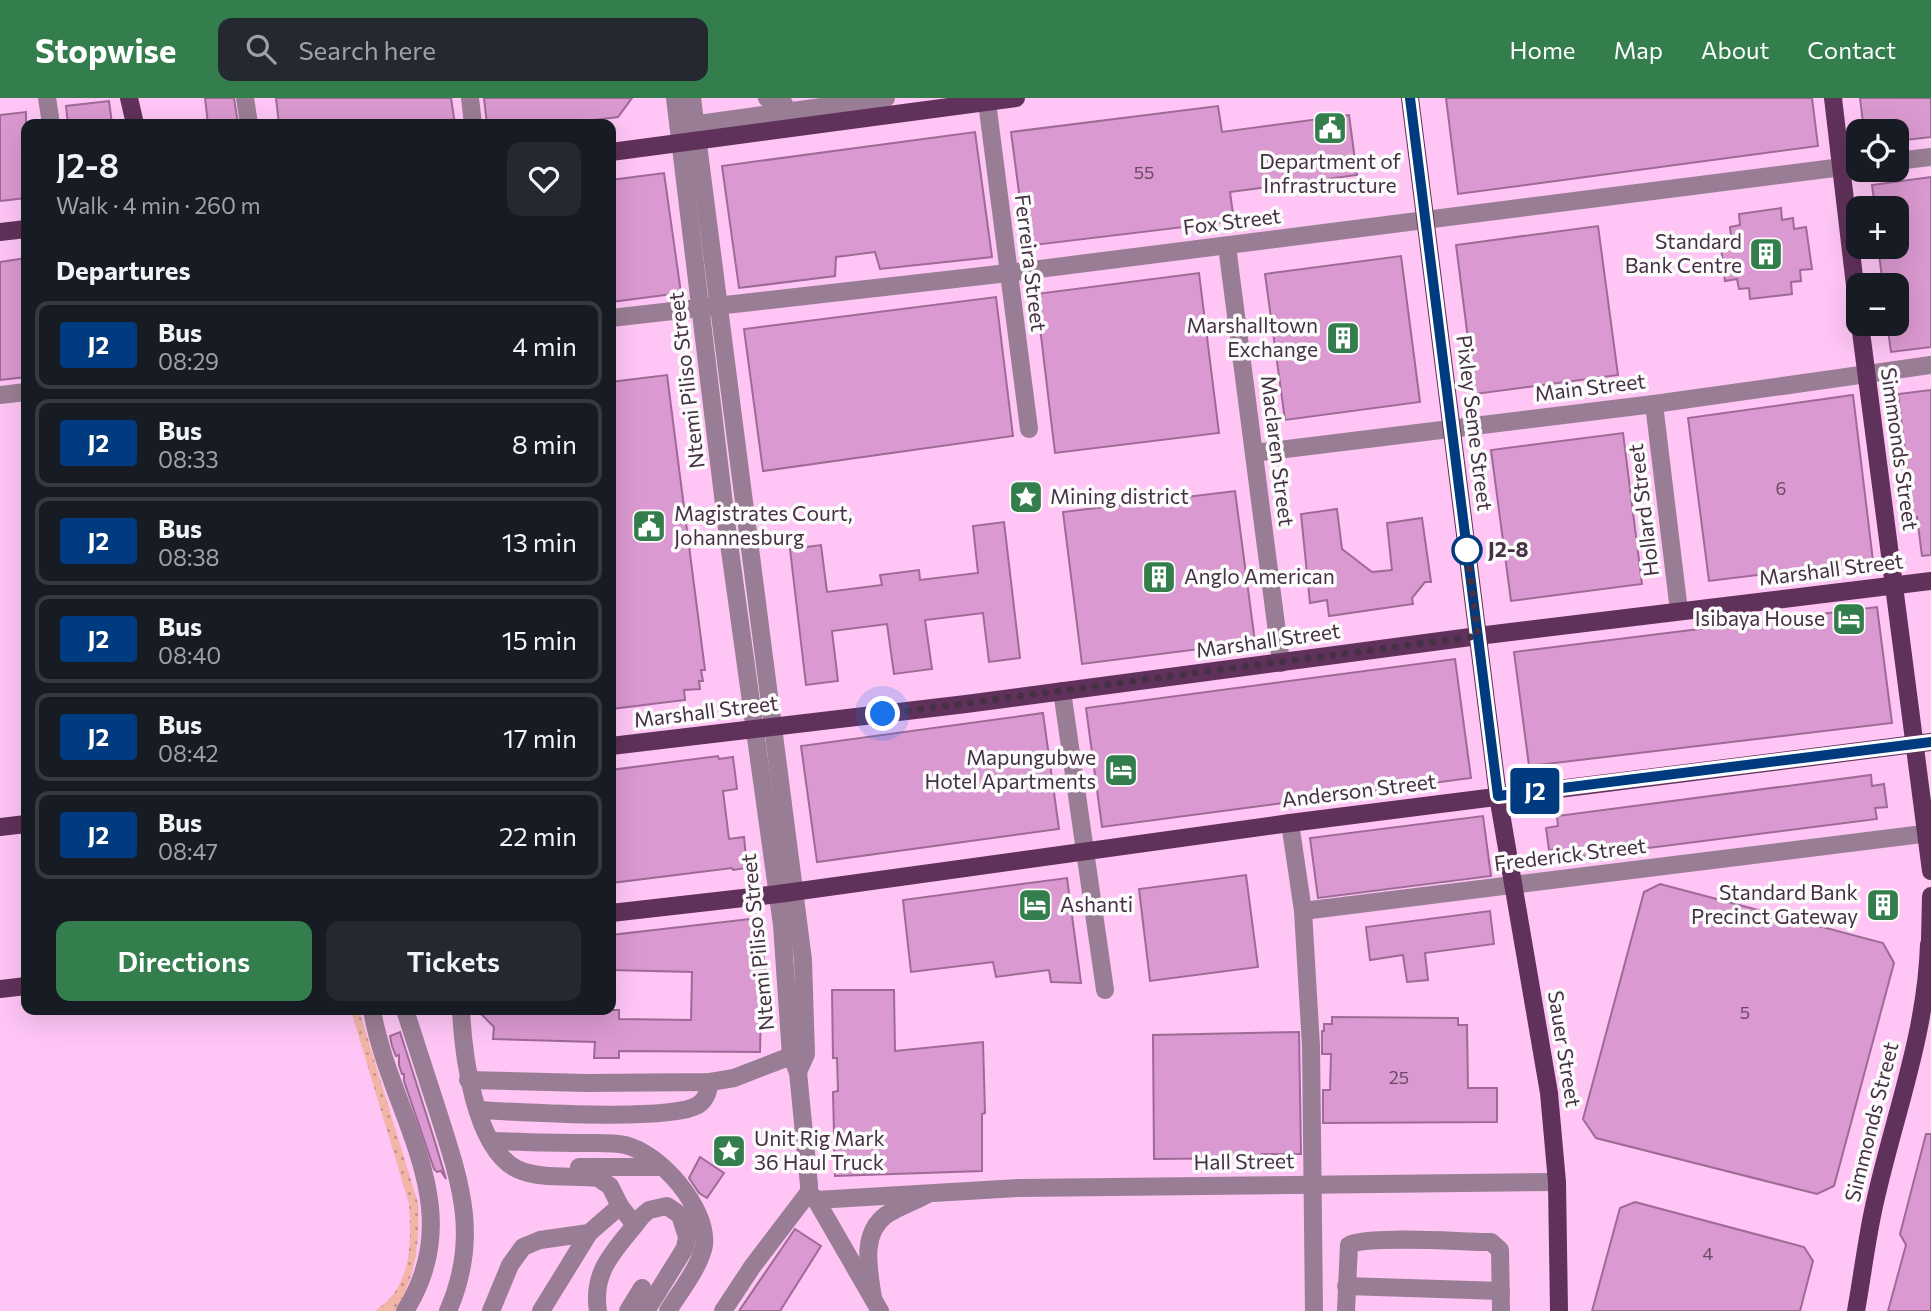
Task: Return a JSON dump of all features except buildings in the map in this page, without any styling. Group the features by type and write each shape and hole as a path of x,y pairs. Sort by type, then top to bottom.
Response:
{"main road":[{"path":"129,98 134,119"},
{"path":"616,151 688,133 1016,98"},
{"name":"Pixley Seme Street","path":"1410,98 1498,796"},
{"path":"1833,98 1846,150"},
{"path":"1851,182 1856,273"},
{"path":"0,232 21,230"},
{"name":"Simmonds Street","path":"1861,336 1895,585 1924,743 1931,871"},
{"name":"Marshall Street","path":"616,745 1931,581"},
{"name":"Anderson Street","path":"616,912 786,893 1290,823 1924,743"},
{"name":"Sauer Street","path":"1498,796 1549,1093 1558,1182 1559,1311"},
{"path":"0,827 21,825"},
{"name":"Simmonds Street","path":"1856,1311 1873,1210 1904,1099 1924,1004 1931,896"},
{"path":"0,989 21,987"}],"street":[{"path":"47,98 50,119"},
{"path":"246,98 248,119"},
{"path":"256,98 259,119"},
{"path":"470,98 472,119"},
{"name":"Ntemi Piliso Street","path":"675,98 688,133"},
{"name":"Ntemi Piliso Street","path":"692,98 688,133 709,306 786,893 803,960 798,1073 812,1196"},
{"path":"766,98 784,105"},
{"path":"688,133 784,105 886,98"},
{"name":"Ferreira Street","path":"987,102 1029,429"},
{"path":"1909,159 1931,157"},
{"name":"Fox Street","path":"616,317 1008,273 1846,167"},
{"name":"Maclaren Street","path":"1227,246 1281,663"},
{"name":"Main Street","path":"1254,453 1654,404 1931,365"},
{"path":"0,395 21,393"},
{"name":"Hollard Street","path":"1654,404 1679,611"},
{"path":"1062,691 1105,990"},
{"path":"1290,823 1303,911 1311,1046 1314,1311"},
{"name":"Frederick Street","path":"1303,911 1929,833"},
{"path":"373,1015 422,1166 432,1217 429,1254 423,1277 405,1311"},
{"path":"407,1015 458,1175 464,1206 466,1230 463,1259 448,1311"},
{"path":"461,1015 468,1080 491,1141 505,1161 516,1168 541,1175 598,1178 610,1186 620,1206 635,1226"},
{"path":"468,1080 710,1082 753,1073 798,1055"},
{"path":"479,1110 604,1114 677,1112 699,1104 708,1094 710,1082"},
{"path":"491,1141 626,1145 648,1156 674,1178 698,1210 704,1235 700,1256 668,1311"},
{"path":"516,1168 661,1167"},
{"name":"Hall Street","path":"812,1196 1020,1188 1558,1182"},
{"name":"Hall Street","path":"876,1305 868,1252 873,1230 884,1216 932,1192"},
{"path":"723,1311 752,1267 812,1196 876,1305"},
{"path":"541,1311 589,1233 620,1206"},
{"path":"598,1311 596,1286 607,1261 649,1210 667,1206 680,1215 687,1237 680,1259 646,1311"},
{"path":"491,1311 510,1265 523,1247 540,1240 589,1233"},
{"path":"1346,1311 1349,1245 1356,1241 1491,1242 1500,1250 1501,1311"},
{"path":"1346,1286 1501,1292"},
{"path":"628,1311 642,1288"}],"shaded area":[{"path":"352,1015 361,1015 418,1203 415,1259 408,1286 395,1311 375,1311 399,1286 407,1264 410,1240 409,1204"}],"bus line":[{"name":"J2","path":"1410,98 1498,796 1931,742"}],"place":[{"name":"Department of Infrastructure","path":"1330,128"},
{"name":"Standard Bank Centre","path":"1766,254"},
{"name":"Marshalltown Exchange","path":"1343,338"},
{"name":"Mining district","path":"1026,497"},
{"name":"Magistrates Court, Johannesburg","path":"649,526"},
{"name":"J2-8","path":"1467,550"},
{"name":"Anglo American","path":"1159,577"},
{"name":"Isibaya House","path":"1849,619"},
{"name":"Mapungubwe Hotel Apartments","path":"1121,770"},
{"name":"Ashanti","path":"1035,905"},
{"name":"Standard Bank Precinct Gateway","path":"1883,905"},
{"name":"Unit Rig Mark 36 Haul Truck","path":"729,1151"}],"route":[{"path":"883,714 1478,636 1467,550"}]}
